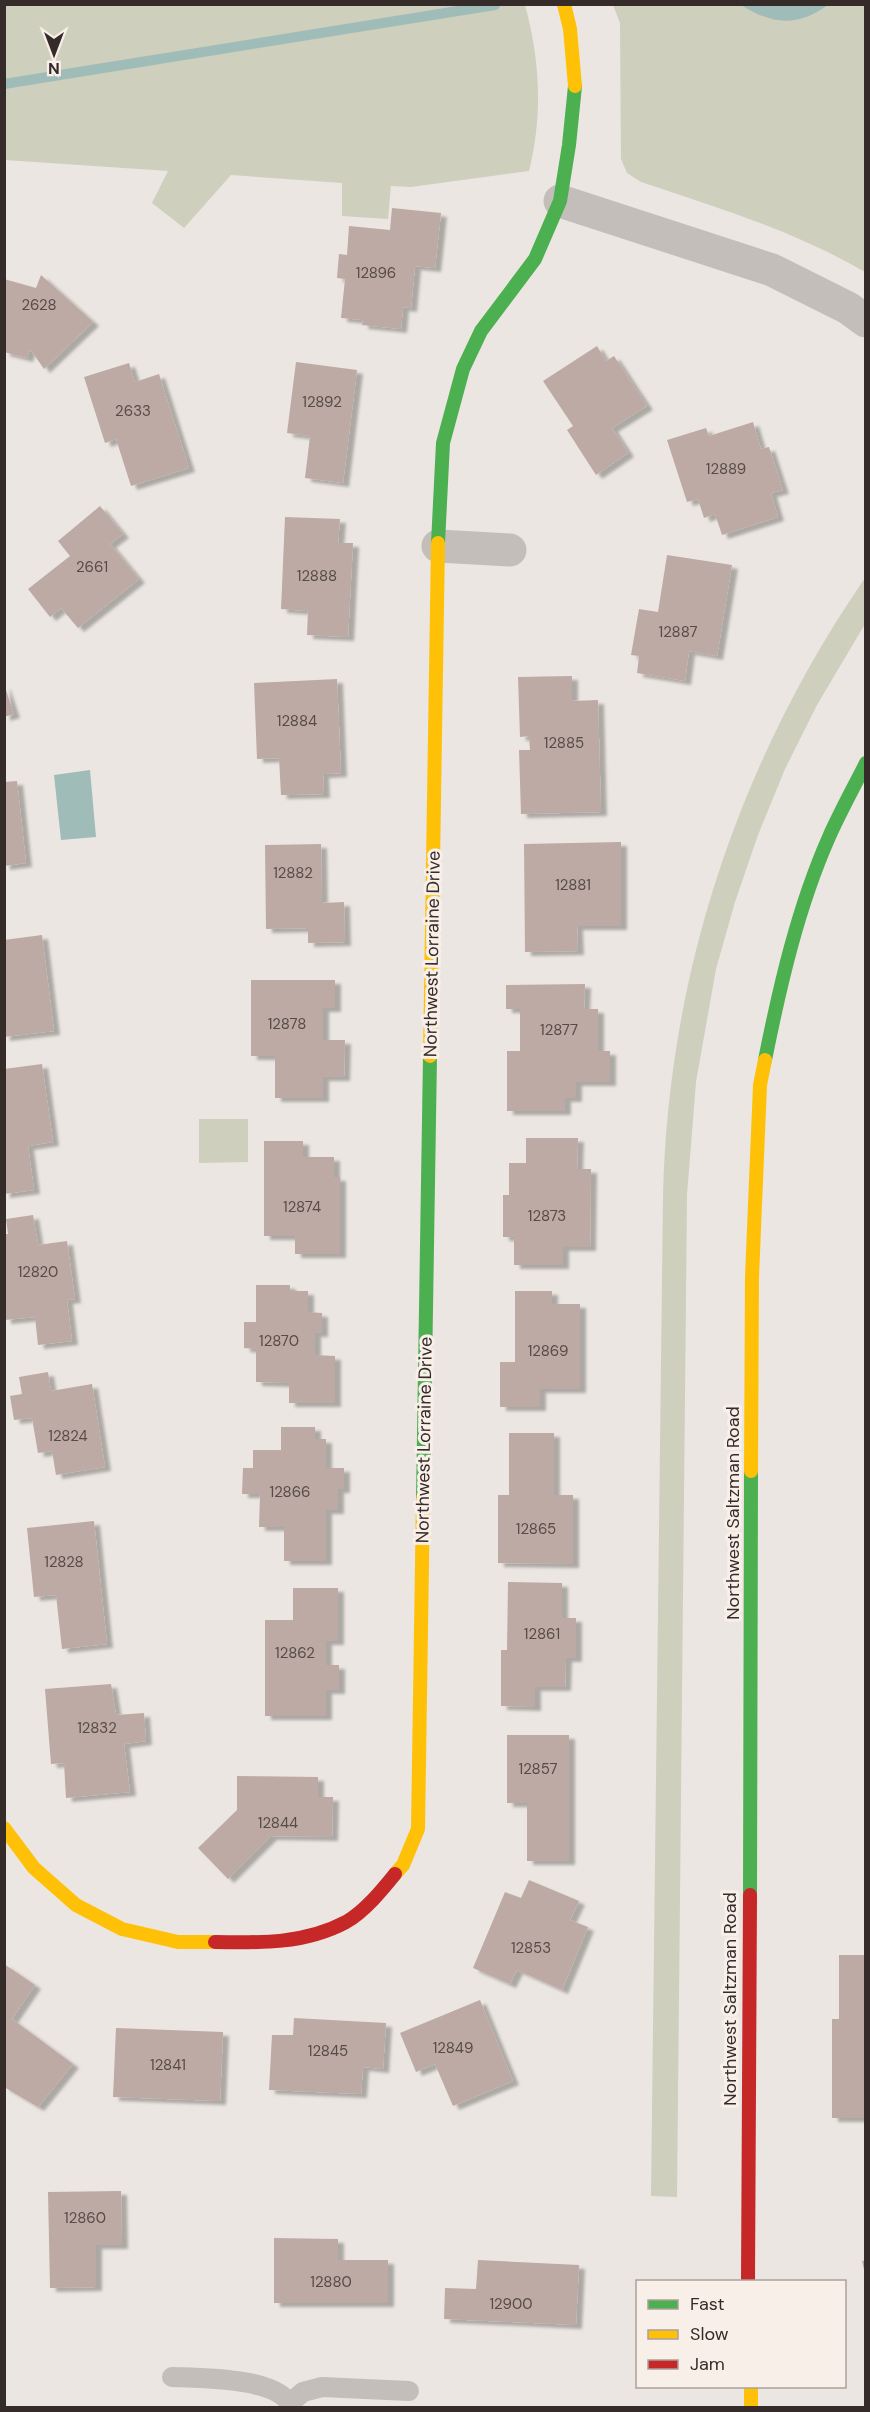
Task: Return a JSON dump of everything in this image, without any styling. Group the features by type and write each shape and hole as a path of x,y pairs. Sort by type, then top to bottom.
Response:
{"street":[{"name":"Northwest Lorraine Drive","path":"4,1828 34,1868 76,1905 122,1929 178,1942 274,1943 314,1935 347,1921 380,1892 402,1865 418,1829 438,546 443,443 463,369 481,331 535,259 560,201 569,145 575,84 570,29 564,4"},
{"path":"560,201 772,270 848,308 866,321"},
{"path":"438,546 510,550"},
{"name":"Northwest Saltzman Road","path":"748,2280 752,1288 760,1085 778,993 808,895 830,837 866,762"},
{"path":"751,2388 751,2408"}],"lane":[{"path":"172,2377 233,2380 279,2391 290,2405 303,2392 322,2388 410,2391"}],"green space":[{"path":"4,5 525,5 534,46 538,88 536,129 529,171 411,187 391,186 388,219 342,216 342,183 231,175 184,228 152,203 168,171 5,160"},
{"path":"613,5 865,5 865,272 784,232 641,182 627,173 621,159 620,23"},
{"path":"865,578 865,624 817,705 785,769 758,835 735,902 716,969 696,1082 687,1195 677,2197 651,2196 663,1196 668,1113 679,1032 696,951 719,872 747,795 781,721 820,648"},
{"path":"199,1119 248,1119 248,1162 199,1163"}],"water":[{"path":"741,5 828,5 806,17 785,21 764,17"},
{"path":"90,770 96,837 61,840 54,775"}],"building":[{"path":"392,208 441,213 435,268 415,266 411,308 403,307 401,329 362,325 363,320 341,318 345,279 337,278 339,254 347,255 349,226 390,230"},
{"path":"41,275 93,322 44,369 30,349 27,358 4,352 4,279 36,288"},
{"path":"597,346 606,361 614,356 647,406 612,428 628,453 596,475 567,430 573,426 543,381"},
{"path":"296,362 357,370 343,483 305,478 310,436 287,433"},
{"path":"129,363 135,382 159,374 189,468 131,486 116,439 105,443 84,377"},
{"path":"753,422 761,449 769,447 783,490 771,493 778,517 722,535 715,514 704,518 698,499 687,502 667,440 706,428 709,436"},
{"path":"100,506 123,534 110,544 139,579 78,628 61,608 50,617 28,589 70,556 58,541"},
{"path":"285,517 340,519 338,543 353,543 348,637 307,635 308,611 281,609"},
{"path":"667,555 732,565 717,656 689,651 685,681 637,673 639,656 631,655 639,609 658,612"},
{"path":"572,676 572,701 598,700 601,812 521,814 519,750 530,750 529,736 520,737 518,677"},
{"path":"337,679 341,773 323,774 324,794 281,795 279,758 257,759 254,683"},
{"path":"4,684 14,714 4,717"},
{"path":"17,781 26,863 4,866 4,782"},
{"path":"621,842 621,926 577,926 578,951 525,952 524,844"},
{"path":"321,844 322,903 344,902 345,942 308,943 308,928 266,929 265,845"},
{"path":"42,935 54,1031 4,1037 4,940"},
{"path":"251,980 335,980 335,1008 323,1008 323,1040 345,1040 344,1077 323,1077 323,1098 275,1098 275,1056 251,1056"},
{"path":"585,984 584,1009 598,1009 598,1051 610,1051 610,1082 576,1082 576,1098 565,1098 565,1111 507,1111 507,1051 520,1051 520,1009 506,1009 506,985"},
{"path":"42,1064 53,1142 28,1146 34,1190 4,1194 4,1069"},
{"path":"526,1138 578,1138 577,1169 591,1169 590,1247 563,1247 563,1265 514,1265 514,1237 503,1237 503,1195 509,1195 509,1163 526,1163"},
{"path":"264,1141 303,1141 303,1157 334,1157 334,1177 340,1177 340,1254 295,1254 295,1236 264,1236"},
{"path":"33,1215 38,1245 67,1241 75,1299 67,1300 72,1341 38,1345 35,1317 5,1320 4,1234 8,1234 6,1219"},
{"path":"256,1285 290,1285 290,1291 308,1291 308,1312 322,1313 322,1333 315,1333 315,1355 335,1356 335,1403 289,1403 289,1383 256,1382 256,1349 244,1348 244,1322 256,1322"},
{"path":"515,1291 552,1291 552,1304 580,1304 580,1389 540,1389 540,1407 500,1407 500,1362 515,1362"},
{"path":"48,1372 51,1391 92,1384 105,1467 56,1475 52,1451 38,1453 32,1418 14,1420 10,1396 22,1394 19,1377"},
{"path":"281,1427 315,1427 315,1439 326,1439 326,1468 344,1468 344,1489 338,1489 338,1510 326,1510 326,1561 284,1561 284,1527 259,1527 260,1494 242,1494 243,1468 253,1468 253,1450 281,1450"},
{"path":"509,1433 554,1433 554,1495 573,1495 573,1564 498,1563 498,1495 509,1495"},
{"path":"94,1521 107,1644 62,1649 56,1595 34,1597 27,1528"},
{"path":"508,1582 562,1583 562,1618 576,1618 576,1658 566,1658 565,1687 535,1687 535,1707 501,1706 501,1650 507,1650"},
{"path":"293,1588 338,1588 338,1641 326,1641 326,1665 339,1665 339,1690 326,1690 326,1716 265,1716 265,1620 293,1620"},
{"path":"111,1684 116,1715 144,1713 146,1741 124,1744 130,1792 66,1798 64,1763 51,1764 45,1689"},
{"path":"507,1735 569,1735 569,1861 527,1861 527,1803 507,1803"},
{"path":"237,1776 318,1777 318,1797 333,1797 332,1837 271,1836 228,1879 198,1848 237,1810"},
{"path":"529,1880 579,1901 570,1920 588,1927 562,1990 517,1970 510,1984 473,1968 505,1892 521,1898"},
{"path":"839,1955 866,1955 866,2118 832,2118 832,2019 839,2019"},
{"path":"4,1964 35,1985 12,2019 73,2064 38,2107 4,2087"},
{"path":"480,2000 513,2081 453,2106 435,2064 416,2072 400,2033"},
{"path":"294,2018 386,2023 383,2069 363,2067 361,2094 269,2090 272,2035 293,2035"},
{"path":"116,2028 223,2032 220,2101 113,2097"},
{"path":"121,2191 122,2245 96,2245 96,2287 50,2288 48,2192"},
{"path":"274,2238 338,2239 338,2260 388,2260 388,2303 274,2303"},
{"path":"478,2260 579,2265 576,2325 444,2319 445,2288 476,2289"},
{"path":"866,2260 866,2274 865,2274 862,2261"}],"waterway":[{"path":"4,84 495,5"}],"traffic: fast":[{"path":"438,543 443,443 463,369 481,331 535,259 560,201 575,86"},
{"path":"765,1060 784,975 808,891 829,837 866,763"},
{"path":"423,1498 430,1056"},
{"path":"750,1895 751,1471"}],"traffic: slow":[{"path":"564,4 570,29 575,86"},
{"path":"430,1056 438,543"},
{"path":"751,1471 752,1277 760,1085 765,1060"},
{"path":"395,1874 403,1865 418,1829 423,1498"},
{"path":"4,1828 34,1868 76,1905 122,1929 178,1942 215,1942"},
{"path":"751,2388 751,2408"}],"traffic: jam":[{"path":"215,1942 282,1941 315,1935 346,1922 360,1912 395,1874"},
{"path":"748,2280 750,1895"}]}
